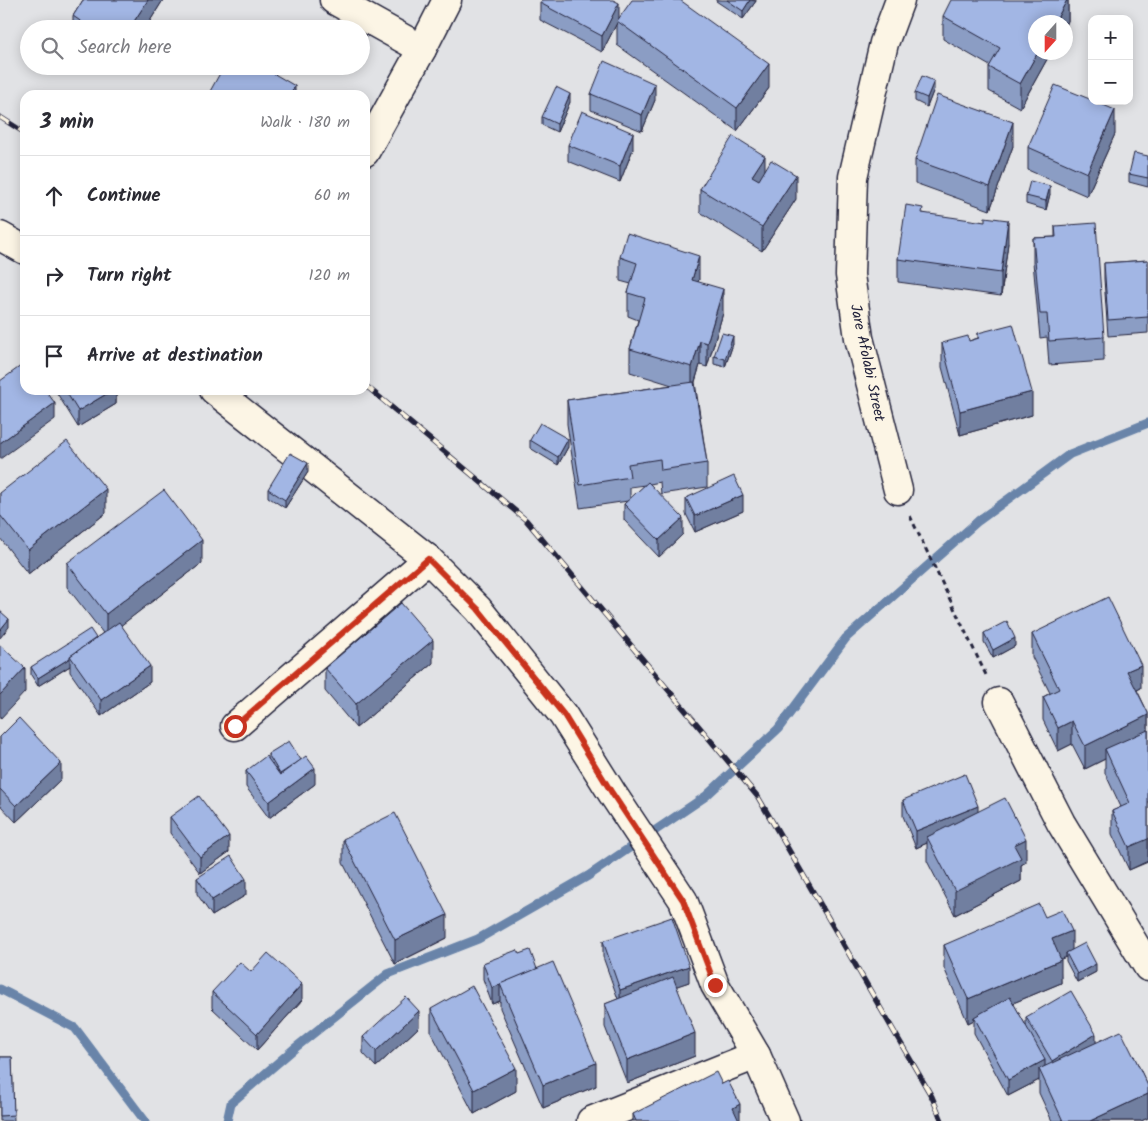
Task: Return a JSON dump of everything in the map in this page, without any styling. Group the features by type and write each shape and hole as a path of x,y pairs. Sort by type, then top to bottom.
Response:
{"street":[{"path":"334,0 422,48"},
{"path":"370,143 447,0"},
{"name":"Jare Afolabi Street","path":"898,490 859,338 850,276 853,177 884,43 900,0"},
{"path":"0,236 20,247"},
{"path":"220,395 428,559 478,609 564,715 612,793 683,900 715,985 756,1055 785,1121"},
{"path":"235,726 428,559"},
{"path":"999,702 1061,823 1148,967"},
{"path":"591,1121 756,1055"}],"path":[{"path":"898,490 999,702"}],"building":[{"path":"83,0 148,0 135,20 79,20 73,16"},
{"path":"542,0 613,0 619,3 602,36 540,3"},
{"path":"632,0 680,0 769,64 737,108 617,21"},
{"path":"727,0 750,0 743,11"},
{"path":"951,0 1067,0 1059,15 1028,15 1028,60 1034,60 1020,84 989,67 1000,48 943,16"},
{"path":"604,61 655,84 642,115 591,94"},
{"path":"219,75 276,75 295,86 293,90 211,90"},
{"path":"922,76 934,81 927,98 915,93"},
{"path":"1055,85 1088,98 1088,105 1103,105 1115,110 1087,173 1028,147"},
{"path":"556,87 570,94 557,124 542,117"},
{"path":"937,95 1013,122 990,187 915,160"},
{"path":"582,111 633,133 620,166 568,145"},
{"path":"733,136 765,156 752,176 759,180 771,160 796,175 762,227 700,189"},
{"path":"1134,153 1148,156 1148,178 1129,174"},
{"path":"1030,181 1050,186 1046,201 1026,196"},
{"path":"906,205 923,208 922,213 985,222 985,217 1008,220 1001,273 898,259"},
{"path":"1096,223 1104,337 1049,341 1047,314 1040,314 1033,238 1056,237 1055,226"},
{"path":"627,233 699,256 692,280 723,289 707,343 700,341 692,367 630,349 645,298 628,293 637,263 620,257"},
{"path":"1148,260 1148,317 1108,320 1104,263"},
{"path":"1013,324 1032,392 960,411 942,343 968,336 969,341 979,338 978,333"},
{"path":"722,333 733,336 725,359 714,356"},
{"path":"20,367 20,395 49,395 55,403 0,443 0,381"},
{"path":"694,382 707,463 661,470 660,459 628,464 630,477 580,485 567,400"},
{"path":"68,395 105,395 78,411"},
{"path":"540,423 568,439 558,457 530,440"},
{"path":"67,441 106,489 28,550 0,515 0,493"},
{"path":"290,453 308,463 285,500 268,489"},
{"path":"734,476 743,495 695,516 686,498"},
{"path":"648,482 683,518 659,540 624,504"},
{"path":"164,490 202,540 106,614 67,563"},
{"path":"1108,597 1141,665 1127,671 1148,715 1085,746 1072,721 1058,728 1043,697 1059,689 1032,634"},
{"path":"401,603 433,640 356,704 325,668"},
{"path":"0,611 9,619 0,630"},
{"path":"1007,621 1015,638 993,650 984,633"},
{"path":"119,622 150,666 101,700 70,656"},
{"path":"90,629 96,638 70,656 70,658 38,678 31,667"},
{"path":"0,645 25,668 0,695"},
{"path":"19,718 61,763 16,806 0,789 0,737"},
{"path":"1148,730 1148,839 1129,847 1112,811 1130,803 1105,749"},
{"path":"289,741 301,760 280,774 268,754"},
{"path":"266,756 280,775 306,756 315,768 269,802 246,771"},
{"path":"965,774 978,806 916,831 903,800"},
{"path":"199,796 229,836 200,857 170,817"},
{"path":"1005,798 1026,839 1014,845 1021,858 955,891 927,837"},
{"path":"395,813 447,915 395,940 343,839"},
{"path":"231,856 246,879 212,900 197,878"},
{"path":"1039,904 1045,917 1062,910 1072,931 1052,939 1061,960 968,999 944,945"},
{"path":"672,917 689,966 620,990 603,941"},
{"path":"1085,943 1096,964 1077,974 1066,953"},
{"path":"517,950 519,954 530,950 537,969 492,988 483,963"},
{"path":"268,953 302,984 257,1034 212,992 240,962 251,972"},
{"path":"553,962 596,1063 543,1085 500,984"},
{"path":"673,977 695,1033 627,1060 605,1004"},
{"path":"472,986 516,1068 474,1090 431,1009"},
{"path":"1071,991 1096,1034 1052,1061 1026,1017"},
{"path":"406,997 419,1011 376,1051 363,1037"},
{"path":"1010,997 1045,1060 1008,1080 974,1017"},
{"path":"1121,1031 1148,1086 1148,1094 1090,1121 1063,1121 1039,1069"},
{"path":"0,1057 12,1057 14,1115 0,1116"},
{"path":"716,1072 722,1084 728,1081 740,1104 733,1108 739,1121 636,1121 633,1114"}],"waterway":[{"path":"227,1121 231,1103 295,1048 388,974 478,939 588,876 706,796 778,729 846,638 978,521 1070,454 1148,423"},
{"path":"0,989 75,1028 145,1121"}],"railway":[{"path":"0,117 20,130"},
{"path":"370,389 526,520 758,797 932,1097 942,1121"}],"route":[{"path":"235,726 428,559 478,609 564,715 612,793 683,900 715,985"}]}
